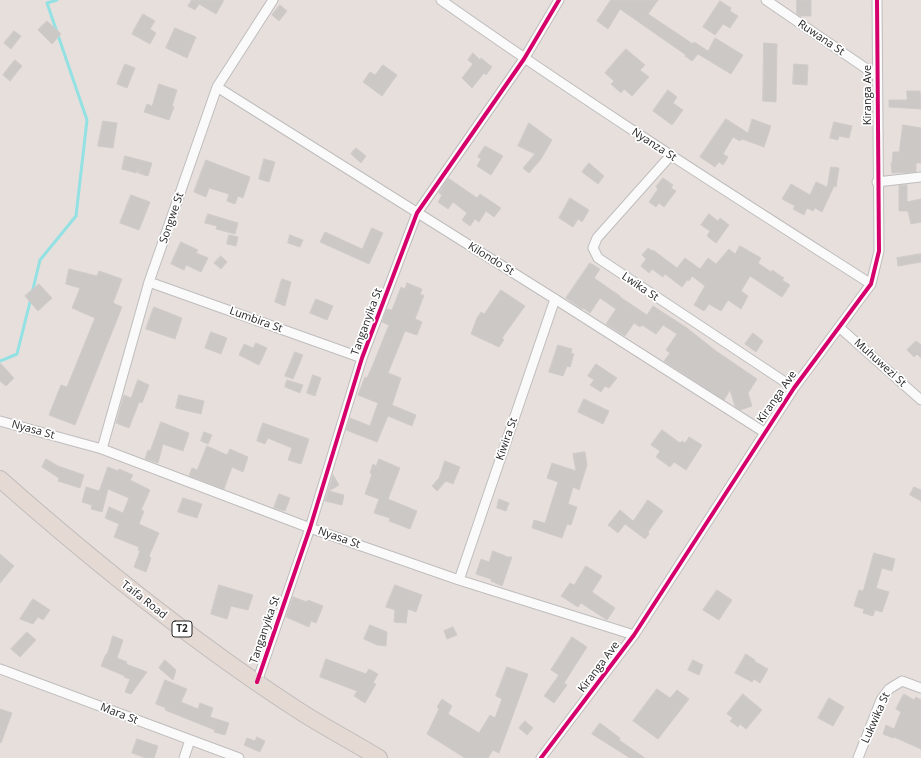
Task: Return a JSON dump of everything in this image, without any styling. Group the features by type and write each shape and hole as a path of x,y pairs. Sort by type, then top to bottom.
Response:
{"highway":[{"name":"Taifa Road","path":"0,479 52,525 183,630 302,713 379,758"}],"street":[{"name":"Songwe St","path":"102,449 149,282 217,87 273,0"},
{"name":"Nyanza St","path":"441,0 524,59 871,284"},
{"name":"Tanganyika St","path":"257,682 310,528 362,358 417,213 524,59 559,0"},
{"name":"Ruwana St","path":"766,0 877,76"},
{"name":"Kiranga Ave","path":"541,758 634,635 764,432 794,388 871,284 879,251 877,182 877,0"},
{"name":"Kilondo St","path":"217,87 764,432"},
{"name":"Lwika St","path":"670,155 597,238 593,248 598,258 794,388"},
{"path":"877,182 921,177"},
{"name":"Lumbira St","path":"149,282 362,358"},
{"name":"Kiwira St","path":"459,580 555,299"},
{"name":"Muhuwezi St","path":"839,327 921,400"},
{"name":"Nyasa St","path":"0,421 102,449 310,528 459,580 634,635"},
{"name":"Mara St","path":"0,669 239,758"},
{"name":"Lukwika St","path":"858,758 881,700 889,689 902,681 921,688"},
{"path":"184,758 190,740"}],"building":[{"path":"192,0 224,0 216,14 199,4 195,10 188,6"},
{"path":"611,0 658,0 648,14 693,44 694,42 708,51 715,38 743,55 731,74 698,54 692,61 685,56 686,55 620,9 608,29 597,21"},
{"path":"797,0 811,0 811,16 800,16 797,14"},
{"path":"720,1 731,8 730,11 738,16 730,28 723,24 715,35 703,27"},
{"path":"280,5 287,11 279,21 272,15"},
{"path":"143,14 155,21 150,29 156,33 150,44 132,34"},
{"path":"47,21 61,34 52,44 38,30"},
{"path":"175,28 196,37 187,58 166,48"},
{"path":"14,31 21,36 11,49 4,43"},
{"path":"764,43 777,44 776,102 763,101"},
{"path":"626,49 645,65 640,70 649,77 632,96 624,89 621,93 611,84 614,81 605,73"},
{"path":"473,53 480,60 481,58 492,67 486,75 484,73 472,88 462,78 473,64 468,60"},
{"path":"15,60 22,66 10,81 3,75"},
{"path":"125,64 135,68 127,88 117,84"},
{"path":"794,64 808,65 807,85 793,84"},
{"path":"383,65 397,75 382,96 363,82 370,72 375,75"},
{"path":"159,84 177,90 172,106 174,107 169,120 144,112 147,104 152,106"},
{"path":"668,90 677,97 673,103 683,110 672,125 653,111"},
{"path":"907,91 920,91 921,109 889,107 889,100 907,100"},
{"path":"726,119 748,133 752,119 771,126 764,147 742,139 740,141 733,137 723,154 728,157 723,165 719,162 715,167 700,157"},
{"path":"103,121 117,123 113,148 98,146"},
{"path":"834,122 852,126 849,138 839,136 838,140 830,138"},
{"path":"529,123 552,140 541,159 529,173 523,168 535,154 518,146"},
{"path":"903,125 921,128 921,163 916,163 916,172 892,173 891,163 893,152 899,152"},
{"path":"485,146 503,156 491,175 477,166 481,159 478,157"},
{"path":"356,148 366,156 361,163 351,154"},
{"path":"125,156 152,163 148,176 138,173 141,168 136,173 122,169"},
{"path":"264,159 275,162 269,182 259,179"},
{"path":"206,160 250,177 243,198 238,196 235,204 227,201 229,194 209,188 206,197 194,192"},
{"path":"589,163 604,176 598,184 582,172"},
{"path":"831,167 839,168 836,187 834,186 822,212 815,208 813,211 807,208 804,215 793,209 795,206 782,199 791,184 810,195 816,182 827,187"},
{"path":"448,178 477,198 480,194 501,208 494,217 486,211 479,222 475,219 470,226 462,220 467,213 453,202 448,209 438,202 442,195 439,193"},
{"path":"663,178 673,185 671,188 676,191 664,207 659,203 656,207 649,202 658,189 656,187"},
{"path":"907,185 907,202 921,199 921,222 911,224 908,211 899,211 899,186"},
{"path":"131,195 150,202 139,230 120,223"},
{"path":"570,198 589,210 582,222 578,219 573,227 559,218"},
{"path":"208,214 238,223 235,234 216,229 217,226 205,223"},
{"path":"709,214 718,221 720,218 729,225 716,243 707,236 710,231 701,225"},
{"path":"372,228 383,233 369,264 320,242 325,232 362,249"},
{"path":"229,235 238,237 236,246 227,244"},
{"path":"290,235 303,240 300,247 288,243"},
{"path":"181,242 198,250 196,253 208,258 201,272 186,265 184,270 171,264"},
{"path":"740,246 761,258 758,263 771,272 772,270 784,278 782,280 790,285 782,297 750,276 741,291 748,296 741,309 728,300 721,311 709,304 704,311 694,305 705,286 692,276 682,287 665,274 663,277 652,269 649,273 641,266 646,259 642,255 648,248 677,268 685,258 700,269 708,258 716,264 729,249 735,254"},
{"path":"921,254 921,262 898,266 897,258"},
{"path":"221,256 227,262 221,269 214,263"},
{"path":"590,263 600,269 594,278 620,297 647,315 653,306 687,328 716,351 757,379 748,393 752,406 740,410 735,406 730,390 724,400 664,361 670,353 666,350 677,334 663,325 656,334 642,325 640,327 634,323 625,336 606,324 616,309 600,298 590,313 566,298"},
{"path":"69,269 97,276 99,271 122,279 113,303 122,307 75,425 49,415 61,385 67,387 95,318 72,308 80,288 66,284"},
{"path":"282,279 291,282 285,306 275,302"},
{"path":"407,283 422,289 420,295 424,295 415,319 422,322 417,335 405,331 388,373 401,378 392,405 416,415 412,426 388,416 377,442 346,430 350,418 370,426 378,403 358,395 365,377 367,378 372,367 389,325 382,322 387,309 392,310 401,287 405,289"},
{"path":"39,284 52,298 38,311 25,296"},
{"path":"501,290 525,306 502,338 504,340 499,347 471,334 481,312 484,314"},
{"path":"316,299 333,306 327,320 310,313"},
{"path":"154,307 182,318 175,339 146,329"},
{"path":"211,332 227,338 221,354 205,348"},
{"path":"753,333 763,341 756,352 745,344"},
{"path":"916,341 921,345 921,358 917,354 914,357 907,350"},
{"path":"256,343 267,348 259,365 239,355 244,344 253,348"},
{"path":"558,345 572,349 571,353 574,354 570,367 567,366 563,376 549,372"},
{"path":"295,352 303,355 293,379 285,376"},
{"path":"0,363 14,378 6,386 0,381"},
{"path":"596,364 617,378 609,388 605,386 601,392 590,385 594,380 588,376"},
{"path":"313,375 321,378 315,396 307,393"},
{"path":"138,380 149,385 142,403 139,402 129,428 116,423 124,395 131,398"},
{"path":"287,380 303,385 300,393 285,387"},
{"path":"179,395 204,401 201,414 176,408"},
{"path":"584,399 609,411 603,424 578,412"},
{"path":"161,422 189,433 183,451 163,444 158,463 145,459 148,450 150,451"},
{"path":"263,423 309,439 301,464 288,460 292,448 268,438 265,444 257,441"},
{"path":"662,430 680,443 682,441 685,443 689,437 702,445 686,470 674,462 670,467 656,457 660,451 651,445"},
{"path":"204,432 212,435 208,444 201,441"},
{"path":"207,446 227,455 230,449 248,457 243,472 232,467 224,489 189,476 192,468 197,470"},
{"path":"585,452 587,465 579,490 573,487 568,504 577,507 571,525 567,524 562,538 532,528 534,520 545,523 558,482 547,478 552,463 576,471 573,454"},
{"path":"46,459 58,466 84,475 80,488 58,481 59,478 42,467"},
{"path":"379,459 400,468 388,499 417,511 410,529 389,521 390,518 374,513 379,499 365,494 372,474 370,473 373,464 376,466"},
{"path":"445,461 460,467 453,484 446,481 437,491 432,486 439,478"},
{"path":"108,467 118,471 119,469 133,475 130,480 150,490 141,510 144,511 139,524 159,533 149,556 151,558 146,572 134,567 140,551 138,550 139,547 114,537 119,524 105,518 109,507 123,513 129,498 108,489 102,512 91,509 92,505 82,502 86,487 99,491"},
{"path":"333,475 339,485 329,491 344,495 342,505 325,501"},
{"path":"914,487 921,490 921,501 910,495"},
{"path":"279,494 290,498 285,511 274,508"},
{"path":"183,498 202,504 197,518 178,512"},
{"path":"499,499 509,503 506,511 497,508"},
{"path":"648,500 663,511 648,532 649,534 645,539 625,524 618,533 608,525 620,510 633,521"},
{"path":"493,551 508,557 512,557 502,586 491,581 491,579 476,574 481,559 489,562"},
{"path":"874,553 895,559 892,571 882,568 876,588 889,592 882,612 875,610 873,616 863,613 864,609 854,606 859,590 863,591"},
{"path":"0,554 14,566 0,583"},
{"path":"586,566 602,576 592,592 615,608 607,620 581,603 578,607 561,596 570,583 574,585"},
{"path":"219,585 253,595 248,610 231,606 227,619 211,614"},
{"path":"395,585 422,595 416,612 408,609 406,623 394,622 395,610 386,607"},
{"path":"717,590 732,600 719,620 703,610"},
{"path":"293,597 307,602 308,600 323,606 316,623 311,621 309,627 286,617"},
{"path":"33,599 50,610 43,620 38,617 33,624 20,619"},
{"path":"370,625 387,632 386,646 377,645 364,639"},
{"path":"453,627 457,635 447,639 444,631"},
{"path":"27,632 36,640 20,657 11,649"},
{"path":"113,636 123,640 117,658 127,662 126,664 147,672 131,694 125,692 130,679 101,666"},
{"path":"572,637 587,647 564,683 567,685 554,703 544,696 559,675 551,670"},
{"path":"746,654 755,660 754,661 768,669 760,683 754,679 752,682 735,673"},
{"path":"326,659 366,674 369,669 378,674 373,683 376,684 365,703 354,696 357,691 320,677"},
{"path":"165,660 176,670 173,680 159,668"},
{"path":"693,660 703,665 699,675 688,670"},
{"path":"507,667 528,674 499,753 493,750 488,758 465,758 427,734 439,709 437,707 442,699 452,706 448,714 479,733 490,715 495,718 502,699 496,696"},
{"path":"165,680 187,689 181,702 198,709 200,703 213,708 210,717 229,723 225,735 214,732 215,730 165,710 166,708 156,704"},
{"path":"657,689 670,698 677,690 689,699 658,739 633,721"},
{"path":"743,694 762,710 746,729 740,724 738,727 730,721 733,718 727,714"},
{"path":"904,694 914,700 916,697 921,700 921,749 894,737 893,738 883,734 886,725 894,729 901,712 896,709"},
{"path":"829,698 844,707 833,726 818,718"},
{"path":"0,709 12,713 1,743 0,742"},
{"path":"525,721 533,728 527,735 519,728"},
{"path":"600,723 620,738 619,740 645,758 630,758 592,734"},
{"path":"257,737 265,741 260,752 244,745 247,738 255,741"},
{"path":"137,739 158,746 154,758 146,758 132,753"}],"waterway":[{"path":"32,293 40,260 76,216 87,120 47,3 57,0"},
{"path":"0,361 17,354 31,298"}],"cycle path":[{"path":"257,682 310,528 362,358 417,213 524,59 559,0"},
{"path":"541,758 634,635 794,388 871,284 879,251 877,0"}]}
